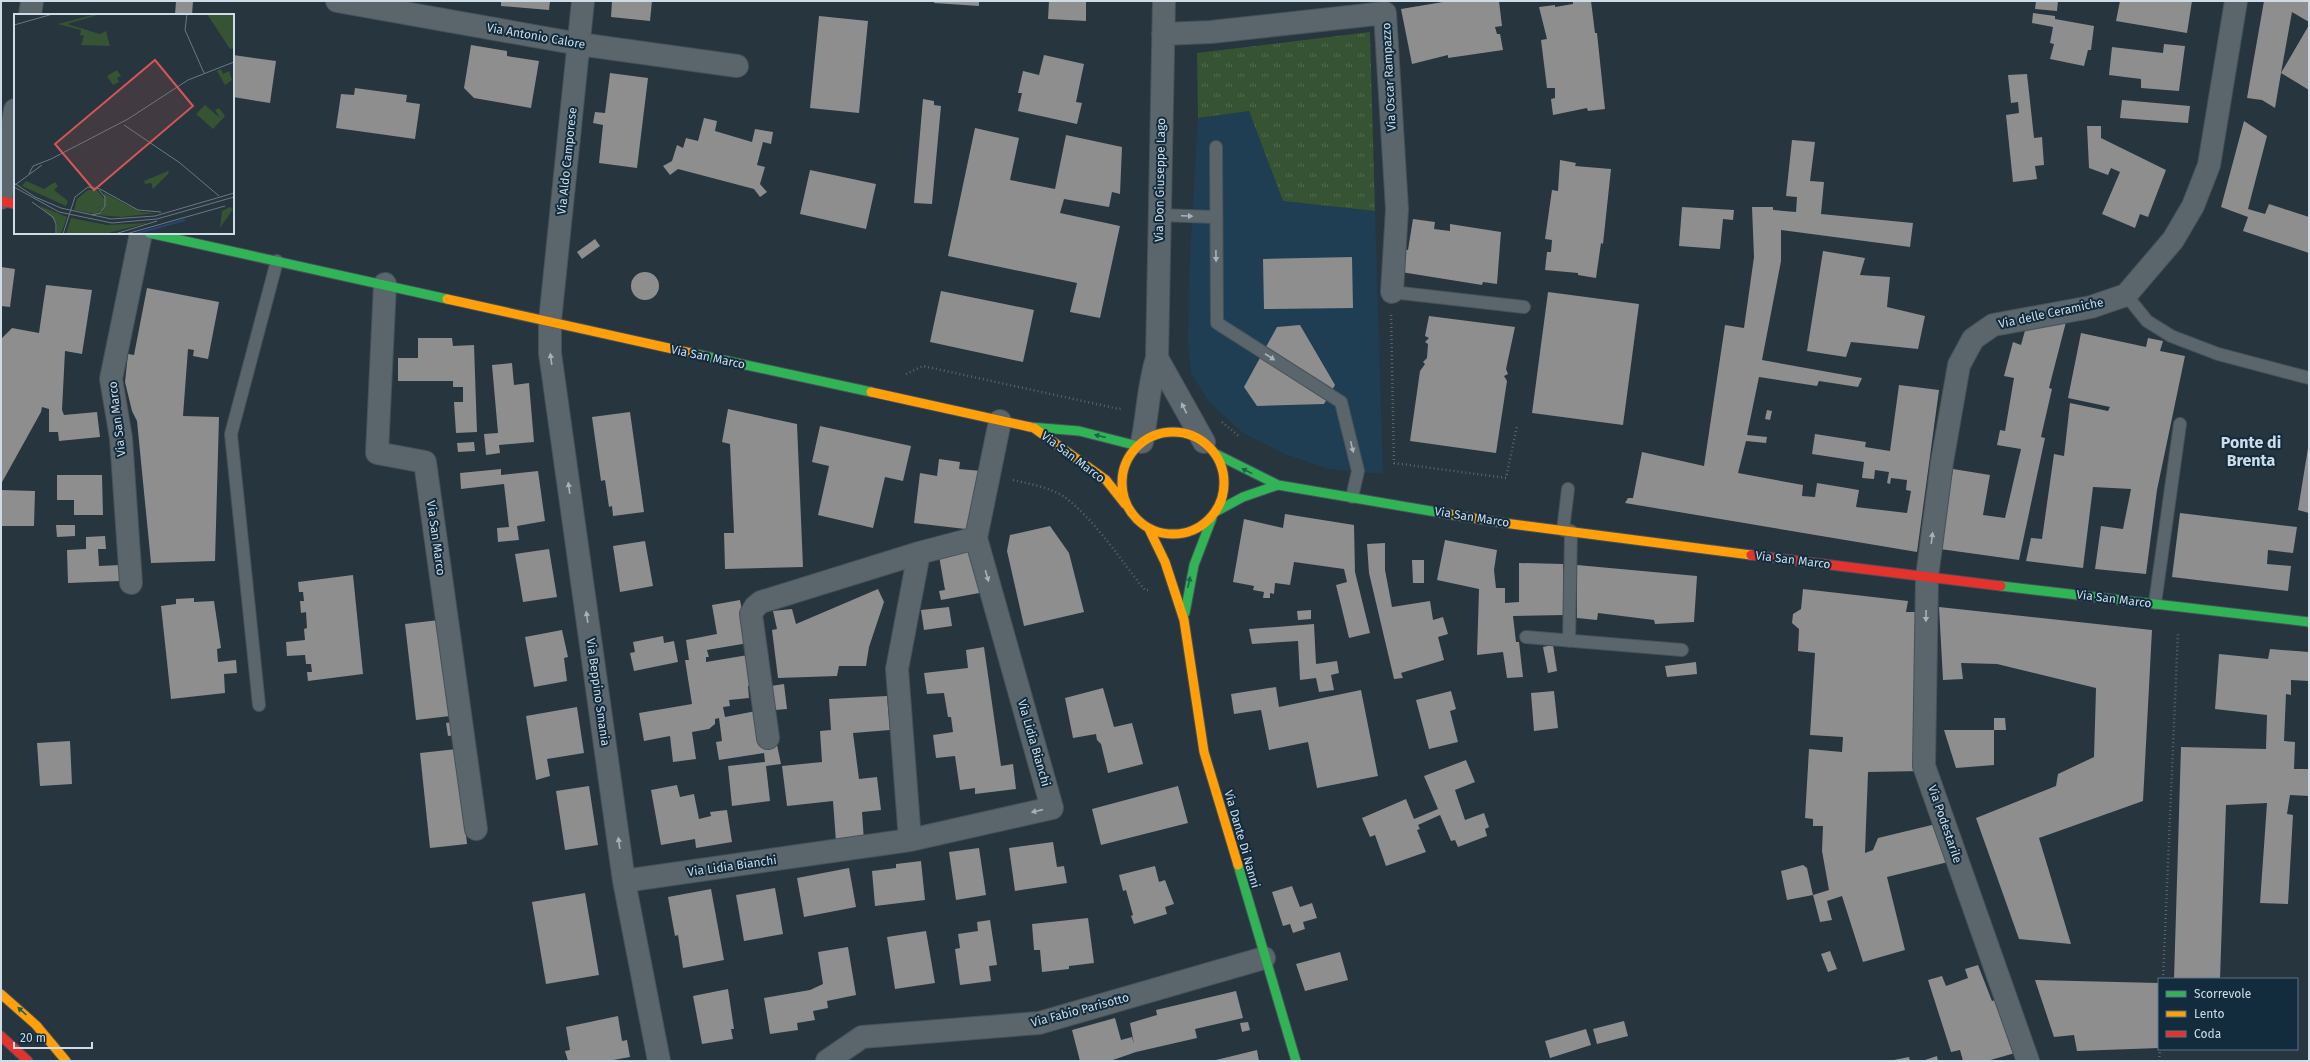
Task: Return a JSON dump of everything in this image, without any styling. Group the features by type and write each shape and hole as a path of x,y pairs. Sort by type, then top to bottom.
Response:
{"main road":[{"path":"1,199 14,204"},
{"name":"Via San Marco","path":"155,234 1000,421 1033,427 1079,431 1140,444"},
{"name":"Via San Marco","path":"1033,427 1106,480 1128,507"},
{"path":"1173,432 1190,434 1210,448 1223,468 1225,483 1223,497 1214,515 1201,527 1189,533 1162,534 1149,529 1141,523 1128,507 1123,494 1124,468 1130,456 1140,444 1157,434 1173,432"},
{"name":"Via San Marco","path":"1210,448 1278,485 1504,523 1927,577 2309,622"},
{"name":"Via San Marco","path":"1214,515 1243,497 1278,485"},
{"name":"Via Dante Di Nanni","path":"1184,620 1189,584 1197,549 1214,515"},
{"name":"Via Dante Di Nanni","path":"1149,529 1165,562 1184,620 1204,752 1264,958 1296,1061"},
{"path":"1,994 23,1011 59,1049 66,1061"},
{"path":"1,1036 28,1061"}],"street":[{"path":"30,14 32,1"},
{"name":"Via Antonio Calore","path":"337,1 579,44 737,66"},
{"name":"Via Aldo Camporese","path":"550,321 583,1"},
{"name":"Via Don Giuseppe Lago","path":"1140,444 1148,416 1150,379 1157,358 1164,1"},
{"path":"2126,295 2173,240 2193,206 2209,165 2236,1"},
{"name":"Via Oscar Rampazzo","path":"1163,34 1211,32 1385,13 1397,209 1392,292"},
{"path":"1,199 14,116"},
{"name":"Via San Marco","path":"131,583 121,438 111,379 141,234"},
{"name":"Via San Marco","path":"384,284 377,453 425,462 476,829"},
{"name":"Via delle Ceramiche","path":"1927,577 1942,462 1959,365 1973,339 1993,325 2091,307 2126,295"},
{"name":"Via Beppino Smania","path":"550,321 550,353 624,881 659,1061"},
{"path":"1157,358 1210,448"},
{"name":"Via Lidia Bianchi","path":"624,881 910,840 1052,808 976,538 1000,421"},
{"path":"768,738 751,614 755,606 761,602 919,552 976,538"},
{"path":"910,840 896,669 919,552"},
{"name":"Via Podestarile","path":"1927,577 1924,766 2028,1061"},
{"name":"Via Fabio Parisotto","path":"827,1061 862,1037 1039,1023 1264,958"}],"lane":[{"path":"1216,147 1215,217 1217,323 1341,402 1358,471 1352,497"},
{"path":"1159,215 1215,217"},
{"path":"258,705 231,434 277,261"},
{"path":"1392,292 1524,307"},
{"path":"2126,295 2147,321 2171,336 2218,354 2309,378"},
{"path":"2155,603 2180,424"},
{"path":"1568,489 1567,530 1569,641"},
{"path":"1526,637 1682,650"}],"path":[{"path":"1392,292 1394,463 1506,478 1517,426"},
{"path":"899,377 923,366 1119,409 1125,406"},
{"path":"1221,421 1244,439"},
{"path":"989,474 1043,488 1063,496 1108,541 1145,590"},
{"path":"2163,978 2178,630"},
{"path":"2159,1061 2160,1050"}],"shaded area":[{"path":"1249,111 1283,201 1375,211 1383,474 1329,469 1285,454 1243,433 1209,402 1191,373 1188,340 1190,255 1198,118"}],"green space":[{"path":"1370,32 1375,211 1283,201 1249,111 1198,118 1197,53"}],"building":[{"path":"176,1 193,1 192,14 175,14"},
{"path":"501,1 550,1 549,10 501,6"},
{"path":"612,1 652,1 650,21 611,17"},
{"path":"935,1 979,1 979,6 934,3"},
{"path":"1049,1 1086,1 1086,21 1048,19"},
{"path":"1449,1 1499,1 1502,26 1495,27 1497,34 1500,34 1503,50 1448,58 1448,55 1412,64 1401,9"},
{"path":"1591,1 1595,33 1597,33 1605,109 1588,111 1587,108 1553,115 1551,99 1555,98 1555,88 1547,88 1541,40 1547,39 1539,7 1555,5 1555,7 1573,4 1573,2"},
{"path":"2036,1 2058,1 2057,11 2035,9"},
{"path":"2120,1 2192,1 2187,33 2116,21"},
{"path":"2264,1 2309,1 2309,22 2292,12 2275,108 2262,100 2247,98"},
{"path":"2033,13 2055,16 2055,19 2094,26 2091,50 2088,50 2084,66 2050,59 2054,44 2050,43 2053,27 2032,23"},
{"path":"819,16 868,21 859,113 810,108"},
{"path":"2309,25 2309,90 2281,73"},
{"path":"2164,44 2185,46 2179,91 2141,88 2141,79 2109,75 2112,47 2163,53"},
{"path":"471,45 507,51 507,56 539,61 531,108 474,98 464,88"},
{"path":"234,55 276,61 270,103 234,97"},
{"path":"1044,55 1084,64 1076,102 1082,103 1077,124 1018,111 1022,93 1018,93 1023,71 1039,75"},
{"path":"610,73 648,78 637,168 599,163 603,125 593,123 595,112 605,113"},
{"path":"2027,74 2034,138 2042,137 2044,165 2035,166 2037,179 2013,182 2006,115 2019,113 2018,102 2011,103 2008,75"},
{"path":"355,88 407,95 406,102 420,104 415,139 336,128 341,94 354,95"},
{"path":"923,99 934,101 934,105 941,106 932,204 914,203"},
{"path":"2122,100 2190,106 2188,123 2120,118"},
{"path":"704,118 717,121 715,131 752,142 755,129 773,132 771,144 763,142 757,165 765,167 760,184 767,192 760,197 754,189 678,169 670,175 663,166 672,161 677,145 683,148 686,138 698,141"},
{"path":"2244,121 2267,136 2248,209 2265,214 2269,204 2309,217 2309,253 2243,231 2248,217 2221,207"},
{"path":"2087,126 2101,126 2101,138 2166,170 2148,217 2140,214 2135,228 2102,214 2120,172 2111,168 2108,175 2089,168"},
{"path":"975,128 1019,138 1010,180 1055,189 1066,135 1122,147 1120,194 1112,192 1109,207 1064,199 1060,213 1120,226 1100,318 1070,312 1077,283 948,256"},
{"path":"1792,140 1815,142 1810,181 1824,182 1821,214 1913,223 1910,247 1781,230 1781,261 1762,360 1862,378 1858,387 1819,381 1817,386 1759,377 1747,435 1767,437 1766,443 1746,441 1738,473 1803,485 1802,496 1815,497 1817,483 1859,490 1856,507 1907,513 1911,491 1906,490 1907,480 1891,478 1890,484 1887,483 1889,472 1875,470 1874,479 1862,478 1864,462 1812,454 1815,434 1866,442 1865,447 1890,451 1899,385 1939,390 1917,552 1625,503 1628,498 1633,498 1642,452 1704,466 1725,325 1744,328 1754,257 1752,207 1773,207 1773,210 1796,212 1797,197 1786,196"},
{"path":"1560,160 1576,163 1575,166 1611,169 1603,244 1601,243 1596,278 1578,275 1578,273 1545,270 1547,252 1551,252 1552,240 1545,239 1552,190 1558,191"},
{"path":"810,170 876,184 866,229 800,214"},
{"path":"1682,207 1734,210 1733,220 1723,219 1720,249 1679,246"},
{"path":"1413,219 1435,222 1434,229 1450,231 1450,224 1501,232 1497,284 1483,282 1482,285 1401,272 1404,249 1408,250"},
{"path":"595,239 600,246 582,259 577,252"},
{"path":"1823,251 1865,258 1860,275 1890,277 1887,307 1925,316 1918,349 1851,342 1846,357 1807,351"},
{"path":"1352,257 1353,308 1264,309 1263,259"},
{"path":"1,267 15,269 10,307 1,306"},
{"path":"645,272 655,276 659,286 655,296 645,300 635,296 631,286 635,276"},
{"path":"46,285 92,290 82,354 65,351 62,410 64,415 97,412 100,437 59,441 58,432 49,432 49,409 42,407 41,412 1,484 1,339 12,328 39,333"},
{"path":"147,288 219,302 208,359 193,356 194,350 188,349 183,416 219,417 215,561 151,563 137,421 132,411 125,382 128,354 134,355"},
{"path":"941,291 1034,310 1023,362 930,342"},
{"path":"1548,292 1639,304 1623,425 1532,413"},
{"path":"1429,316 1515,327 1506,369 1508,374 1504,376 1507,381 1496,453 1410,441 1420,371 1425,364 1423,362 1427,358 1428,344 1425,342 1429,338 1425,336"},
{"path":"2066,322 2049,388 2052,389 2041,437 2045,438 2019,560 1940,549 1953,469 1990,475 1983,515 2005,518 2021,449 1997,445 2000,430 2005,431 2014,378 2004,376 2013,342 2021,345 2026,327"},
{"path":"1300,325 1335,385 1324,404 1257,406 1244,387 1277,327"},
{"path":"2081,333 2146,347 2148,338 2163,341 2160,351 2185,356 2157,490 2146,574 2095,569 2101,526 2123,529 2131,489 2093,487 2083,568 2026,561 2031,538 2042,539 2054,454 2064,456 2070,403 2108,411 2110,407 2068,398"},
{"path":"418,338 452,338 453,346 474,345 477,432 456,433 454,402 463,402 463,387 453,387 453,381 398,381 398,358 418,358"},
{"path":"512,363 514,385 529,383 534,442 499,445 500,453 486,455 484,434 498,433 492,365"},
{"path":"728,409 797,424 803,567 725,569 724,533 734,533 730,444 722,442"},
{"path":"1767,410 1772,411 1770,420 1765,419"},
{"path":"630,412 644,512 613,516 612,506 609,507 605,480 601,481 592,417"},
{"path":"820,426 911,446 903,481 885,477 873,528 818,515 829,466 812,462"},
{"path":"474,442 475,451 458,452 457,443"},
{"path":"2309,448 2309,513 2298,510"},
{"path":"939,459 960,462 959,469 982,471 974,530 914,523 920,473 937,476"},
{"path":"501,469 501,475 538,471 545,521 517,526 519,540 498,542 497,528 509,527 504,484 461,489 460,473"},
{"path":"57,475 102,475 103,515 74,515 74,500 57,500"},
{"path":"1,490 35,491 34,526 1,526"},
{"path":"2180,513 2297,527 2293,553 2268,550 2267,564 2291,566 2288,591 2172,577"},
{"path":"1285,514 1354,525 1355,572 1370,633 1349,638 1336,585 1347,582 1344,569 1294,562 1290,585 1275,583 1274,594 1270,593 1270,598 1263,598 1264,592 1253,590 1254,586 1233,582 1244,519 1283,528"},
{"path":"56,525 75,525 75,536 57,537"},
{"path":"1050,526 1069,553 1084,612 1024,626 1007,551 1010,535"},
{"path":"105,536 106,549 98,549 99,566 120,565 120,581 68,583 67,550 86,549 86,537"},
{"path":"1445,540 1497,550 1494,570 1496,588 1505,588 1505,603 1519,602 1519,563 1563,564 1565,615 1513,616 1516,642 1519,642 1523,677 1507,678 1503,652 1477,655 1479,589 1437,580"},
{"path":"645,541 653,586 620,592 613,546"},
{"path":"1385,543 1385,570 1392,607 1430,601 1433,620 1443,617 1448,634 1438,637 1444,660 1401,673 1403,678 1394,679 1369,573 1367,544"},
{"path":"549,549 557,597 523,602 515,554"},
{"path":"972,549 985,592 941,600 939,591 945,590 939,556"},
{"path":"1412,560 1424,560 1424,583 1413,583"},
{"path":"1577,565 1697,576 1694,622 1655,624 1654,620 1598,613 1597,620 1577,618"},
{"path":"353,575 363,674 308,681 307,672 312,672 311,664 306,664 305,655 287,656 286,642 305,640 304,629 307,628 306,612 301,613 300,601 304,601 303,592 299,592 298,582"},
{"path":"878,589 884,602 869,647 866,666 839,666 837,676 778,678 772,630 777,629 773,611 792,609 796,624"},
{"path":"1803,589 1908,601 1906,612 1919,612 1922,771 1868,772 1865,853 1873,850 1878,838 1936,824 1948,862 1887,877 1905,950 1863,962 1842,896 1827,901 1832,920 1820,922 1813,895 1829,890 1822,851 1823,826 1813,826 1813,819 1805,818 1809,749 1842,752 1843,737 1810,735 1815,653 1798,651 1799,629 1792,623 1793,614 1801,609"},
{"path":"194,598 194,602 214,601 221,648 217,649 218,662 236,660 237,673 224,674 225,693 171,699 161,606 176,604 176,599"},
{"path":"740,600 748,643 707,650 709,657 706,657 706,662 748,655 753,685 748,686 749,698 729,700 730,706 723,707 725,717 756,711 776,740 781,764 766,766 770,801 732,806 728,766 765,762 764,753 719,760 716,742 722,741 719,718 715,719 715,724 709,729 692,732 696,759 673,762 670,736 644,741 639,713 692,704 685,660 689,660 686,640 717,634 712,605"},
{"path":"949,607 952,626 924,630 921,610"},
{"path":"1939,607 2152,630 2143,801 2039,838 2071,944 2019,939 1976,818 2056,786 2058,774 2094,757 2096,688 1997,664 1961,663 1963,679 1943,680"},
{"path":"1311,610 1311,619 1298,620 1297,611"},
{"path":"439,620 450,716 416,720 405,624"},
{"path":"1314,624 1316,664 1337,661 1339,673 1331,675 1334,690 1319,692 1316,678 1300,680 1298,641 1252,644 1249,629"},
{"path":"562,630 568,657 564,658 567,681 534,687 525,637"},
{"path":"663,636 664,643 674,641 678,662 634,671 630,653 635,652 633,642"},
{"path":"1553,645 1557,671 1548,673 1543,647"},
{"path":"984,647 1001,766 1013,764 1016,789 975,794 975,788 960,790 955,756 936,758 933,735 953,732 951,717 948,717 944,693 927,694 924,673 968,668 966,650"},
{"path":"2270,649 2309,652 2309,681 2291,680 2291,695 2286,694 2284,741 2295,742 2294,769 2309,769 2309,796 2290,795 2287,814 2293,815 2288,904 2260,903 2267,803 2226,805 2220,978 2174,978 2181,747 2266,749 2267,715 2215,709 2219,654 2268,659"},
{"path":"1696,662 1697,674 1667,677 1665,666"},
{"path":"784,684 787,709 775,710 771,686"},
{"path":"1276,687 1279,707 1361,690 1378,776 1317,788 1308,742 1269,750 1261,710 1234,714 1231,694"},
{"path":"1103,688 1114,727 1132,723 1143,764 1108,773 1101,744 1097,740 1096,734 1073,738 1065,698"},
{"path":"1451,691 1456,709 1450,711 1458,742 1429,749 1416,700"},
{"path":"1554,691 1558,728 1534,731 1531,693"},
{"path":"887,696 890,730 853,733 859,779 877,777 881,810 862,812 864,841 836,842 833,801 787,806 782,766 822,762 820,731 831,730 829,699"},
{"path":"577,707 584,753 547,759 550,776 536,780 526,716"},
{"path":"1994,718 2005,718 2006,730 1994,730"},
{"path":"453,722 455,735 448,736 446,723"},
{"path":"1944,730 1994,730 1994,765 1956,768"},
{"path":"70,741 72,784 40,786 37,743"},
{"path":"457,749 467,844 430,848 420,753"},
{"path":"1466,760 1475,782 1455,790 1465,820 1484,813 1489,827 1485,829 1487,836 1458,847 1455,840 1451,841 1440,815 1418,825 1420,829 1417,830 1426,852 1386,866 1375,835 1370,837 1362,818 1406,799 1414,819 1438,809 1424,776"},
{"path":"677,785 680,797 694,794 699,819 711,816 710,812 727,810 732,842 696,848 695,839 661,845 651,790"},
{"path":"589,786 598,845 565,850 556,791"},
{"path":"1178,786 1188,823 1101,845 1092,809"},
{"path":"1053,842 1057,867 1064,866 1067,883 1015,891 1009,848"},
{"path":"979,848 986,895 956,900 949,852"},
{"path":"921,861 925,900 875,906 872,871 896,868 896,864"},
{"path":"1803,865 1807,868 1813,895 1787,900 1781,871"},
{"path":"1155,866 1159,882 1165,880 1174,904 1165,907 1167,914 1134,924 1126,890 1123,891 1119,875"},
{"path":"849,868 856,907 804,917 797,878"},
{"path":"1292,886 1300,907 1312,903 1317,918 1303,922 1305,929 1293,933 1290,924 1283,926 1272,892"},
{"path":"775,888 783,934 744,941 736,895"},
{"path":"711,889 724,960 683,968 678,935 675,936 668,897"},
{"path":"585,893 599,975 546,984 532,902"},
{"path":"1088,918 1094,963 1069,966 1069,969 1042,972 1040,950 1034,950 1032,924"},
{"path":"990,920 997,965 989,966 991,981 960,985 955,949 960,948 958,934 978,931 977,922"},
{"path":"926,931 935,983 895,989 887,937"},
{"path":"848,947 856,995 827,1001 828,1008 813,1011 815,1020 797,1023 798,1030 770,1034 764,998 810,990 823,984 818,952"},
{"path":"1830,951 1837,969 1828,972 1821,954"},
{"path":"1340,952 1348,980 1305,991 1296,964"},
{"path":"1978,965 1992,1001 1998,999 2015,1053 1987,1061 1963,1061 1960,1050 1951,1052 1928,980 1942,976 1946,986 1968,978 1965,969"},
{"path":"2035,980 2158,983 2158,1048 2077,1051 2074,1035 2054,1037"},
{"path":"728,989 734,1029 731,1029 733,1039 702,1044 693,996"},
{"path":"1236,991 1243,1018 1195,1029 1197,1038 1136,1052 1110,1061 1080,1061 1072,1030 1115,1018 1121,1040 1132,1037 1134,1044 1130,1023 1157,1015 1156,1010"},
{"path":"618,1016 622,1041 627,1040 630,1057 608,1061 568,1061 565,1051 570,1050 566,1027"},
{"path":"1624,1021 1628,1036 1597,1044 1593,1029"},
{"path":"1248,1022 1250,1030 1242,1032 1240,1023"},
{"path":"1586,1029 1591,1045 1550,1058 1545,1041"},
{"path":"1257,1050 1259,1061 1216,1061 1216,1060"},
{"path":"1937,1056 1938,1061 1922,1061"},
{"path":"1909,1057 1910,1061 1894,1061 1894,1060"}],"traffic: fast":[{"path":"154,234 447,299"},
{"path":"691,353 871,392"},
{"path":"1030,427 1079,431 1138,446"},
{"path":"1216,454 1278,485 1448,514"},
{"path":"1217,511 1243,497 1278,485"},
{"path":"1185,613 1194,565 1212,518"},
{"path":"2001,586 2309,622"},
{"path":"1238,865 1296,1061"}],"traffic: slow":[{"path":"447,299 691,353"},
{"path":"871,392 1030,427"},
{"path":"1034,428 1106,480 1125,504"},
{"path":"1173,432 1183,433 1202,440 1216,454 1223,473 1224,483 1223,493 1216,512 1202,526 1183,533 1173,534 1163,533 1144,526 1130,512 1123,493 1122,483 1123,473 1130,454 1144,440 1163,433 1173,432"},
{"path":"1448,514 1504,523 1751,555"},
{"path":"1149,529 1165,562 1184,620 1204,752 1238,865"},
{"path":"1,994 36,1025 66,1061"}],"traffic: jam":[{"path":"1,201 14,204"},
{"path":"1751,555 2001,586"},
{"path":"1,1036 28,1061"}],"district":[{"name":"Ponte di Brenta","path":"2251,451"}]}
